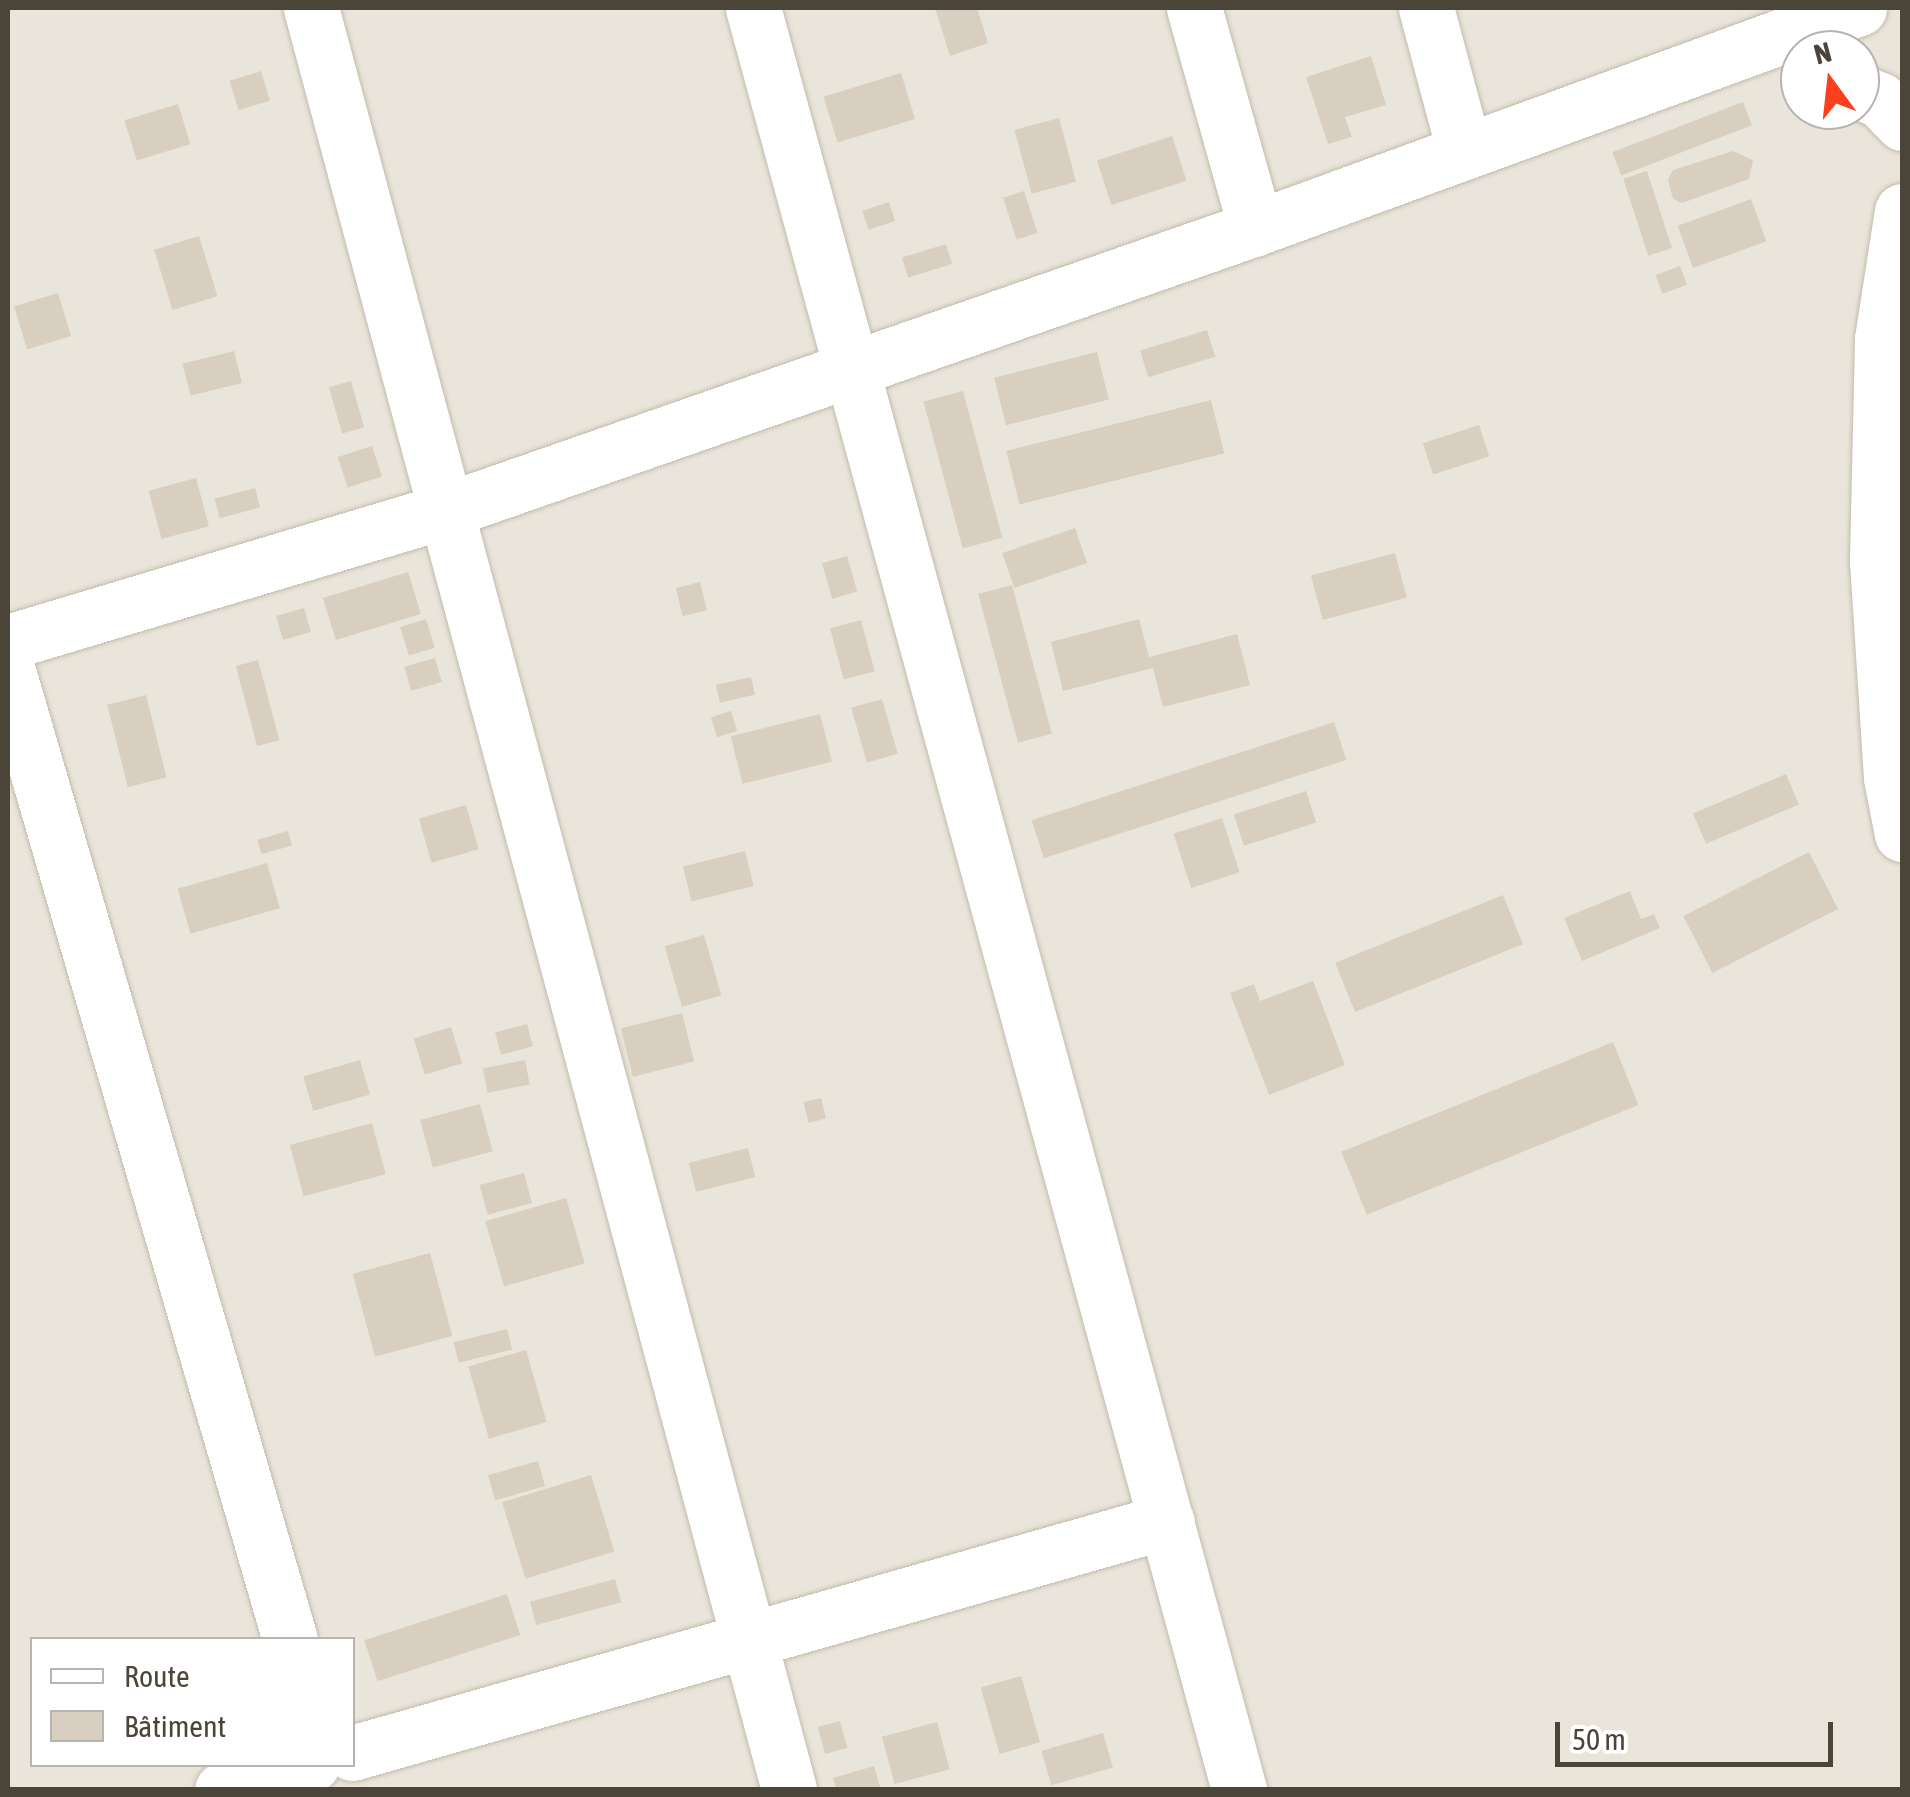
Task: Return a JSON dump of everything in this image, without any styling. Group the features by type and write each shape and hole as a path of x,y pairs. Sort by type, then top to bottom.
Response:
{"street":[{"path":"311,8 450,509 789,1790"},
{"path":"753,8 856,370 1240,1790"},
{"path":"1194,8 1256,228"},
{"path":"1426,8 1464,150"},
{"path":"1805,30 1858,8"},
{"path":"8,642 450,509 856,370 1780,39"},
{"path":"1880,100 1902,122"},
{"path":"1902,212 1882,339 1876,561 1891,778 1902,834"},
{"path":"8,672 289,1637"},
{"path":"355,1752 1167,1520"},
{"path":"222,1790 302,1767"}],"shaded area":[{"path":"8,8 1902,8 1902,1789 8,1789"}],"building":[{"path":"935,8 977,8 988,43 950,56"},
{"path":"1371,56 1386,105 1345,117 1352,137 1328,144 1306,77"},
{"path":"261,71 270,101 239,110 229,81"},
{"path":"901,73 915,119 838,143 824,97"},
{"path":"1743,102 1752,125 1621,176 1612,152"},
{"path":"178,104 190,144 137,161 124,120"},
{"path":"1059,118 1076,182 1032,194 1015,130"},
{"path":"1172,136 1187,181 1111,205 1097,160"},
{"path":"1733,151 1753,160 1749,179 1682,203 1673,199 1668,180 1673,170"},
{"path":"1647,171 1672,248 1648,256 1623,179"},
{"path":"1024,191 1038,233 1017,240 1003,198"},
{"path":"1751,199 1766,241 1693,268 1678,226"},
{"path":"889,202 895,221 869,230 862,211"},
{"path":"199,236 217,296 172,310 154,250"},
{"path":"946,244 952,264 908,278 902,257"},
{"path":"1680,266 1687,285 1662,294 1656,275"},
{"path":"58,293 71,336 27,349 14,306"},
{"path":"1207,330 1215,357 1148,377 1140,350"},
{"path":"234,351 242,383 191,396 183,364"},
{"path":"1097,352 1109,400 1006,425 994,378"},
{"path":"351,381 364,427 342,433 329,387"},
{"path":"963,391 1002,538 963,548 923,402"},
{"path":"1211,400 1224,453 1020,504 1006,451"},
{"path":"1479,425 1489,456 1433,475 1423,443"},
{"path":"372,446 382,476 348,488 338,457"},
{"path":"196,478 209,526 162,539 149,491"},
{"path":"255,488 260,507 220,518 214,499"},
{"path":"1075,528 1087,563 1014,588 1002,553"},
{"path":"1395,553 1407,597 1323,620 1311,576"},
{"path":"847,556 857,592 832,599 822,563"},
{"path":"408,572 421,614 336,640 323,598"},
{"path":"700,582 707,610 683,616 676,588"},
{"path":"1012,585 1052,734 1018,743 978,594"},
{"path":"304,608 311,632 283,640 276,616"},
{"path":"426,619 435,648 409,656 400,627"},
{"path":"1139,619 1149,657 1237,634 1250,685 1163,707 1153,668 1063,691 1051,642"},
{"path":"861,620 875,671 844,679 830,628"},
{"path":"435,658 442,682 411,691 404,667"},
{"path":"258,660 279,740 257,746 236,666"},
{"path":"751,677 755,695 720,703 716,685"},
{"path":"146,695 167,777 128,787 107,705"},
{"path":"882,699 898,754 867,763 851,708"},
{"path":"731,711 737,731 717,737 711,717"},
{"path":"820,714 832,762 743,784 731,736"},
{"path":"1334,722 1346,760 1044,858 1032,820"},
{"path":"1786,774 1799,804 1706,844 1693,813"},
{"path":"1306,791 1316,822 1244,846 1234,814"},
{"path":"466,805 479,849 432,863 419,819"},
{"path":"1222,818 1240,872 1191,888 1173,834"},
{"path":"288,831 292,845 261,854 257,840"},
{"path":"745,851 754,886 692,901 683,866"},
{"path":"1809,852 1838,909 1712,973 1683,916"},
{"path":"267,863 280,908 191,934 178,889"},
{"path":"1630,891 1641,919 1654,914 1660,928 1582,961 1564,918"},
{"path":"1503,895 1523,944 1355,1012 1335,963"},
{"path":"704,935 721,996 682,1007 665,946"},
{"path":"1313,981 1345,1065 1269,1095 1230,993 1254,984 1260,1001"},
{"path":"682,1013 694,1062 633,1077 621,1028"},
{"path":"527,1024 533,1046 501,1055 495,1033"},
{"path":"451,1027 462,1063 425,1075 414,1038"},
{"path":"1613,1042 1638,1105 1367,1215 1341,1152"},
{"path":"360,1060 370,1095 313,1111 303,1076"},
{"path":"525,1060 530,1085 488,1093 483,1068"},
{"path":"821,1098 826,1118 809,1123 804,1102"},
{"path":"480,1104 493,1151 433,1167 420,1120"},
{"path":"372,1123 386,1174 304,1196 290,1145"},
{"path":"748,1148 755,1177 696,1192 689,1163"},
{"path":"524,1173 532,1203 488,1215 480,1185"},
{"path":"566,1198 585,1263 504,1287 485,1221"},
{"path":"430,1253 452,1336 375,1357 353,1274"},
{"path":"507,1329 512,1349 459,1363 454,1342"},
{"path":"526,1350 547,1422 489,1439 468,1367"},
{"path":"538,1461 545,1486 495,1500 488,1475"},
{"path":"591,1475 614,1552 525,1579 502,1502"},
{"path":"615,1579 621,1602 536,1625 530,1602"},
{"path":"507,1594 520,1635 378,1681 364,1640"},
{"path":"1021,1676 1040,1742 1000,1754 981,1688"},
{"path":"840,1721 847,1748 825,1754 818,1727"},
{"path":"937,1722 950,1769 895,1784 882,1737"},
{"path":"1103,1733 1113,1768 1051,1785 1041,1751"},
{"path":"874,1766 881,1790 837,1790 833,1778"}]}
